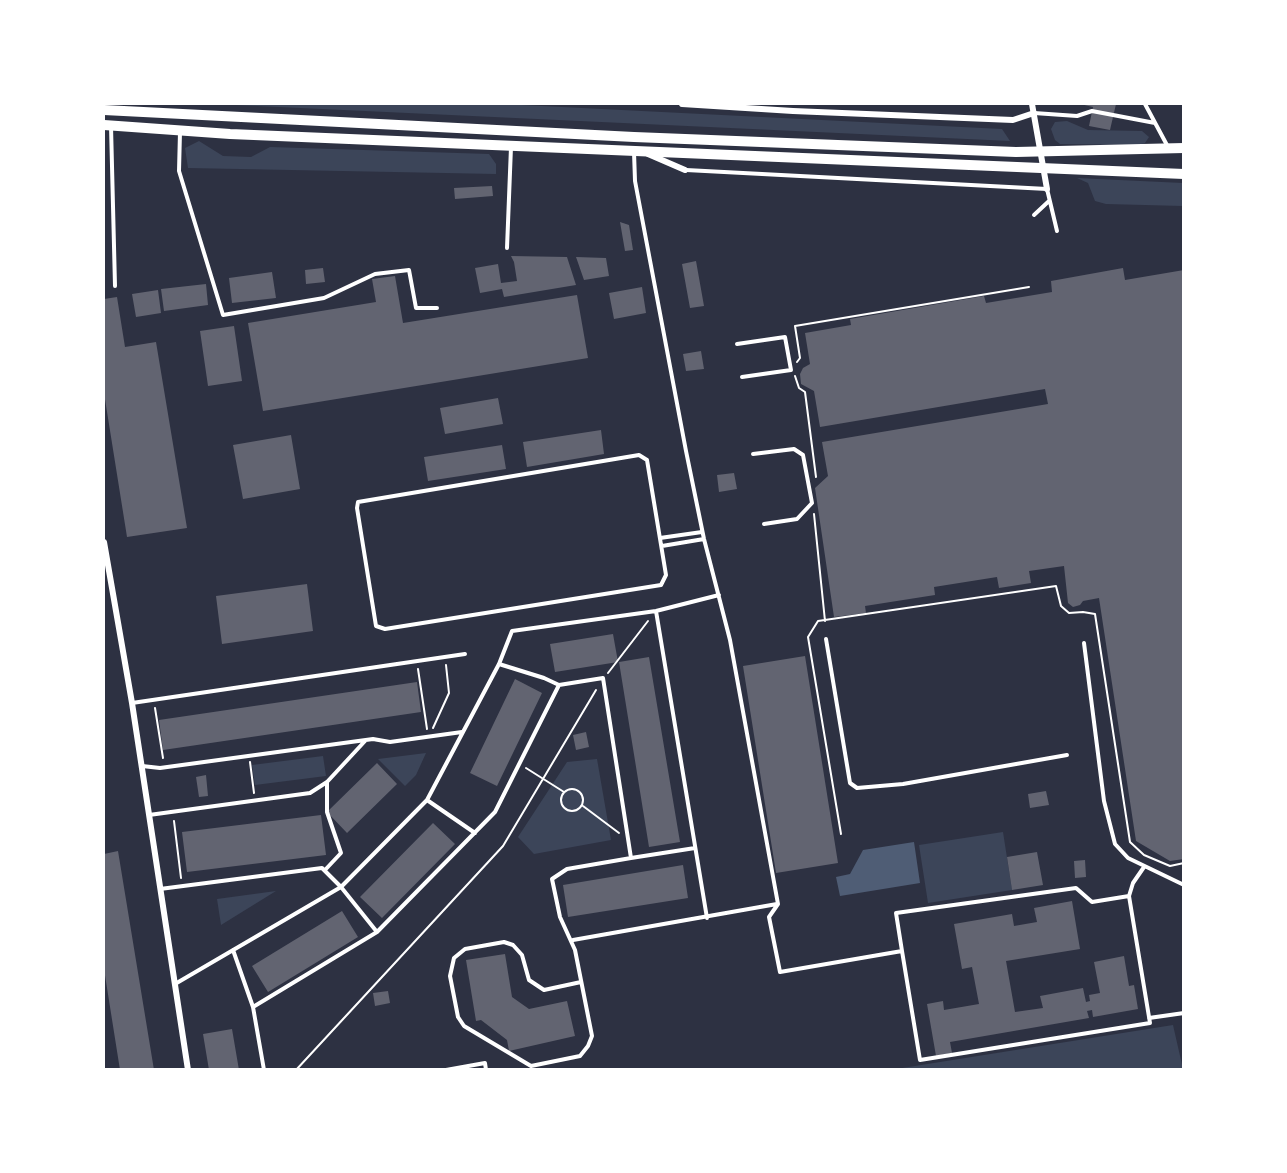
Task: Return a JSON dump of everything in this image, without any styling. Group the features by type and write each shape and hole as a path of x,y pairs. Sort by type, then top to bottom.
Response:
{"main road":[{"path":"104,110 634,137 1040,153 1184,148"},
{"path":"107,125 180,132 1184,174"}],"street":[{"path":"682,104 1013,120 1034,113"},
{"path":"1032,104 1047,189"},
{"path":"638,151 685,170"},
{"path":"104,542 132,703 188,1070"}],"lane":[{"path":"791,104 793,111"},
{"path":"1145,104 1168,148"},
{"path":"1034,113 1077,116 1092,111 1155,123"},
{"path":"107,125 115,286"},
{"path":"180,132 179,171 223,315 324,298 375,274 409,270 416,308 438,308"},
{"path":"507,248 512,146"},
{"path":"638,151 635,181 702,532 730,640 778,904 769,917 780,972 902,951"},
{"path":"685,170 1047,189 1057,231"},
{"path":"1034,215 1049,201"},
{"path":"737,344 785,337 791,370 742,377"},
{"path":"753,454 794,449 803,455 812,503 797,519 764,524"},
{"path":"643,455 647,460 662,546 666,579 658,586 381,629 374,623 356,504 361,501 643,455"},
{"path":"660,538 702,532"},
{"path":"662,546 704,539"},
{"path":"174,984 341,886 427,800 499,664 512,632 656,611 718,595"},
{"path":"656,611 707,918"},
{"path":"826,639 850,783 857,788 903,784 1067,755"},
{"path":"1084,643 1101,784 1115,844 1128,858 1184,885"},
{"path":"132,703 465,654"},
{"path":"499,664 559,685 603,678 631,858"},
{"path":"253,1007 377,932 495,812 559,685"},
{"path":"142,766 162,767 365,741 390,742 463,732"},
{"path":"149,815 303,795 327,782 365,741"},
{"path":"324,870 341,853 327,812 327,782"},
{"path":"427,800 475,833"},
{"path":"581,982 544,990 529,980 522,955 513,945 504,942 465,949 454,958 450,976 458,1017 464,1026 531,1066 580,1056 588,1046 592,1035 573,940 560,916 552,879 567,869 695,848"},
{"path":"1129,896 1092,902 1076,888 896,913 920,1060 1150,1023 1129,896 1133,883 1144,867"},
{"path":"160,889 320,868 341,886 377,932"},
{"path":"573,940 778,904"},
{"path":"233,950 253,1007 264,1070"},
{"path":"1149,1018 1184,1013"},
{"path":"446,1070 484,1063 486,1070"}],"path":[{"path":"814,481 817,474 805,392 795,379 795,368 800,358 795,326 1029,286"},
{"path":"813,503 825,621"},
{"path":"841,834 808,637 818,621 1056,586 1061,606 1069,613 1095,614 1131,842 1144,855 1170,866 1184,863"},
{"path":"296,1070 503,846 603,678 656,611"},
{"path":"431,736 449,693 445,657"},
{"path":"417,660 431,736"},
{"path":"154,700 162,767"},
{"path":"249,756 255,801"},
{"path":"519,764 564,792"},
{"path":"576,789 583,795 582,806 577,812 568,812 563,808 560,798 564,792 576,789"},
{"path":"582,806 628,840"},
{"path":"173,812 182,886"}],"shaded area":[{"path":"214,104 502,104 1002,129 1010,141"},
{"path":"1067,121 1088,130 1142,131 1149,137 1145,143 1140,145 1060,144 1055,140 1051,129 1055,122"},
{"path":"199,141 223,156 251,157 270,147 489,154 496,164 496,174 188,168 185,148"},
{"path":"1077,178 1183,183 1183,206 1106,204 1095,201 1088,183"},
{"path":"426,753 416,775 405,786 378,759"},
{"path":"323,756 326,776 255,785 252,765"},
{"path":"597,759 611,840 534,854 518,837 567,762"},
{"path":"1003,832 1012,890 928,903 919,845"},
{"path":"914,842 920,883 840,896 836,877 850,874 863,850"},
{"path":"276,891 221,925 217,899"},
{"path":"1173,1025 1183,1069 896,1069"}],"building":[{"path":"1080,104 1116,104 1110,130 1089,126 1093,107"},
{"path":"492,186 493,196 455,199 454,188"},
{"path":"620,222 629,225 633,250 625,251"},
{"path":"511,256 567,257 576,285 504,297 502,289 480,293 475,268 498,264 501,283 517,281"},
{"path":"576,257 606,258 609,276 584,280"},
{"path":"696,261 704,306 690,308 682,264"},
{"path":"323,268 325,282 306,284 305,270"},
{"path":"1123,268 1125,280 1184,270 1184,859 1170,861 1136,841 1099,598 1083,601 1080,605 1073,607 1068,603 1064,566 1029,571 1031,583 999,588 997,577 934,587 935,595 865,606 866,613 834,617 815,488 828,476 822,442 1048,404 1045,389 820,427 814,391 801,384 800,374 803,368 810,364 805,333 851,325 850,319 984,296 986,303 1052,292 1051,281"},
{"path":"272,272 276,298 232,303 229,278"},
{"path":"395,276 403,323 577,295 588,358 263,411 248,323 376,302 372,279"},
{"path":"206,284 208,305 164,311 161,289"},
{"path":"642,287 646,313 614,319 609,293"},
{"path":"158,290 161,313 136,317 132,294"},
{"path":"117,297 125,347 156,342 187,528 127,537 104,393 104,299"},
{"path":"234,326 242,381 208,386 200,331"},
{"path":"701,351 704,369 686,371 683,354"},
{"path":"498,398 503,424 445,434 440,408"},
{"path":"601,430 604,454 527,467 523,442"},
{"path":"291,435 300,489 243,499 233,445"},
{"path":"502,445 506,469 428,481 424,457"},
{"path":"734,473 737,489 719,492 717,475"},
{"path":"307,584 313,631 222,644 216,596"},
{"path":"613,634 618,662 555,672 550,644"},
{"path":"805,656 838,863 776,873 743,666"},
{"path":"649,657 680,842 649,847 619,662"},
{"path":"515,679 542,693 497,786 470,773"},
{"path":"417,682 421,712 163,750 159,720"},
{"path":"586,732 589,747 576,750 573,735"},
{"path":"377,763 397,784 347,833 327,812"},
{"path":"206,775 208,796 199,797 196,777"},
{"path":"1046,791 1049,805 1030,808 1028,794"},
{"path":"321,815 326,855 187,872 182,832"},
{"path":"433,823 455,844 382,918 360,897"},
{"path":"118,851 154,1070 120,1070 104,969 104,854"},
{"path":"1037,852 1043,885 1012,890 1007,857"},
{"path":"1085,860 1086,877 1075,878 1074,861"},
{"path":"683,865 688,898 568,917 563,885"},
{"path":"1072,901 1080,949 1006,961 1015,1012 1043,1008 1040,996 1083,988 1086,1002 1090,1001 1089,995 1100,993 1094,962 1124,956 1129,986 1134,985 1138,1009 1093,1017 1092,1010 1087,1011 1089,1018 950,1042 952,1053 936,1056 927,1004 943,1001 944,1010 979,1004 972,967 962,969 954,924 1012,914 1014,926 1037,922 1034,908"},
{"path":"342,911 358,937 268,992 252,966"},
{"path":"505,954 512,997 529,1009 567,1001 575,1036 509,1051 507,1040 481,1020 476,1021 466,960"},
{"path":"388,991 390,1003 375,1006 373,993"},
{"path":"232,1029 239,1070 209,1070 203,1034"}]}
